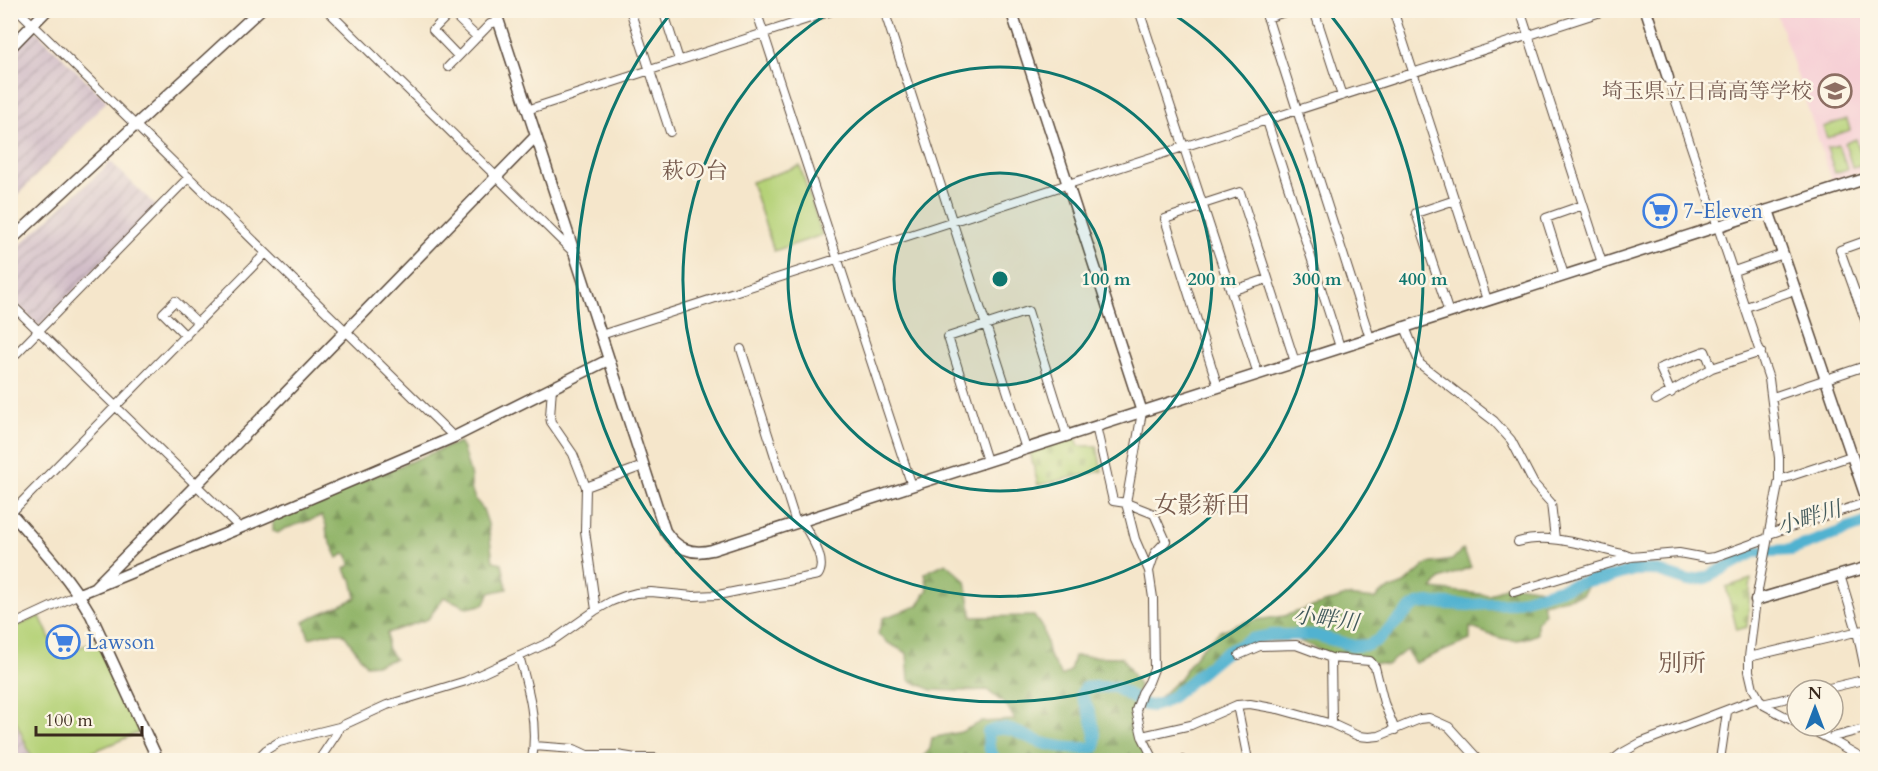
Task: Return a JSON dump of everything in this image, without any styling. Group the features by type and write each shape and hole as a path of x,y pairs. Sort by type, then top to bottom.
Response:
{"street":[{"path":"18,10 454,437"},
{"path":"10,48 47,10"},
{"path":"10,241 260,10"},
{"path":"327,10 576,255"},
{"path":"630,10 670,132"},
{"path":"663,10 679,60"},
{"path":"756,10 912,486"},
{"path":"527,110 835,10"},
{"path":"884,10 1026,449"},
{"path":"1011,10 1142,412 1126,503 1135,539 1149,571 1154,609 1154,669 1137,709 1137,722 1154,760 1182,760"},
{"path":"1139,10 1258,374"},
{"path":"1291,10 1266,14 1370,338"},
{"path":"1314,10 1342,96"},
{"path":"1393,10 1487,300"},
{"path":"1520,10 1602,263"},
{"path":"601,335 1607,10"},
{"path":"1646,10 1761,352 1773,397 1779,480 1756,600 1749,671 1760,701 1772,711 1785,717"},
{"path":"458,56 433,30 451,12 477,37"},
{"path":"448,67 497,16 664,531 672,542 688,551 712,550 1868,178"},
{"path":"1267,121 1340,347"},
{"path":"94,588 536,136"},
{"path":"10,360 189,177"},
{"path":"1218,387 1164,219 1240,192 1295,362"},
{"path":"1449,313 1416,213 1455,200"},
{"path":"1564,275 1546,218 1583,206"},
{"path":"1514,592 1631,557 1679,553 1707,558 1715,557 1867,502 1768,210"},
{"path":"1868,240 1840,250 1868,328"},
{"path":"158,760 91,615 79,594 11,513 266,253"},
{"path":"1734,271 1783,255"},
{"path":"1231,291 1267,279"},
{"path":"1746,307 1795,290"},
{"path":"1856,295 1868,291"},
{"path":"186,336 163,313 175,301 198,324"},
{"path":"10,303 240,528"},
{"path":"987,461 948,337 1028,311 1067,436"},
{"path":"1405,327 1420,364 1494,421 1511,440 1534,484 1551,503 1554,539"},
{"path":"256,760 279,742 339,727 387,705 466,681 552,641 596,610 612,601 636,593 718,595 818,575 821,571 819,557 799,522 741,349"},
{"path":"1671,393 1660,368 1705,351 1712,368"},
{"path":"1656,400 1712,368 1761,352"},
{"path":"10,626 79,594 454,437 608,360"},
{"path":"1773,397 1868,365"},
{"path":"552,387 551,422 573,454 586,487 585,531 596,610"},
{"path":"1096,426 1113,501 1126,503 1154,514 1166,541 1155,553 1149,571"},
{"path":"1779,480 1851,456"},
{"path":"586,487 643,466"},
{"path":"1518,542 1530,538 1554,539 1631,557"},
{"path":"1756,600 1868,567"},
{"path":"1840,575 1857,631 1867,681 1845,685"},
{"path":"1749,657 1868,629"},
{"path":"1239,655 1260,646 1296,645 1330,658 1370,662 1375,667 1384,703 1395,729"},
{"path":"519,656 534,717 532,760"},
{"path":"1330,658 1332,724"},
{"path":"1613,760 1640,743 1760,701 1785,698"},
{"path":"1142,736 1191,725 1237,705 1250,704 1278,708 1332,724 1358,736 1369,737 1420,719 1430,718 1449,727 1479,760"},
{"path":"1237,705 1248,760"},
{"path":"1720,760 1727,712"},
{"path":"319,760 338,733 339,727"},
{"path":"1831,740 1833,736 1868,728"},
{"path":"1827,738 1866,760"},
{"path":"534,746 574,749 587,755 656,758"}],"shaded area":[{"name":"埼玉県立日高高等学校","path":"1776,11 1867,11 1867,171 1832,182"},
{"path":"33,31 36,31 106,102 11,202 11,54"},
{"path":"111,162 156,206 39,327 11,298 11,253"},
{"path":"11,714 32,760 11,760"}],"green space":[{"path":"1847,119 1850,130 1827,138 1823,127"},
{"path":"1856,139 1864,164 1852,167 1845,143"},
{"path":"1839,145 1847,169 1835,173 1827,148"},
{"path":"800,166 822,235 774,251 751,182"},
{"path":"1076,438 1079,446 1097,446 1102,471 1038,485 1030,452"},
{"path":"459,442 471,477 471,488 475,499 483,509 488,524 493,561 502,563 507,589 489,593 485,604 468,608 444,597 428,619 387,633 387,648 395,659 378,664 366,665 343,633 328,633 309,638 304,622 356,598 352,579 345,569 350,565 348,555 344,554 338,558 327,535 322,516 278,533 273,531 273,519 308,508 320,498"},
{"path":"1463,549 1471,567 1440,579 1432,589 1490,595 1510,584 1542,589 1595,575 1582,595 1542,603 1545,612 1537,623 1537,634 1528,638 1503,639 1470,627 1470,640 1415,663 1406,650 1387,665 1331,655 1297,640 1256,642 1202,668 1179,687 1158,699 1179,679 1200,650 1220,631 1249,621 1284,616 1346,596 1376,599 1380,593 1404,584 1427,564 1452,560"},
{"path":"946,563 966,581 972,617 1034,616 1043,629 1049,656 1062,676 1070,671 1074,656 1122,657 1139,685 1131,715 1139,738 1151,760 920,760 930,749 932,738 961,732 981,722 1015,720 1007,706 987,690 932,690 909,680 907,653 888,643 878,634 883,618 918,606 928,589 925,573"},
{"path":"1751,579 1747,627 1737,630 1726,587"},
{"path":"40,616 58,656 96,641 140,732 73,760 33,760 11,710 10,629"}],"waterway":[{"name":"小畔川","path":"995,760 989,747 988,732 996,729 1011,730 1059,747 1095,747 1094,726 1081,694 1086,687 1115,687 1145,705 1152,706 1173,696 1223,654 1251,639 1272,635 1315,635 1354,646 1368,645 1378,640 1418,604 1511,603 1634,570 1654,570 1688,581 1706,578 1754,552 1791,550 1868,522"}],"place":[{"name":"埼玉県立日高高等学校","path":"1835,91"},
{"name":"7-Eleven","path":"1660,211"},
{"name":"Lawson","path":"63,642"}],"district":[{"name":"萩の台","path":"695,171"},
{"name":"女影新田","path":"1202,505"},
{"name":"別所","path":"1682,663"}]}
